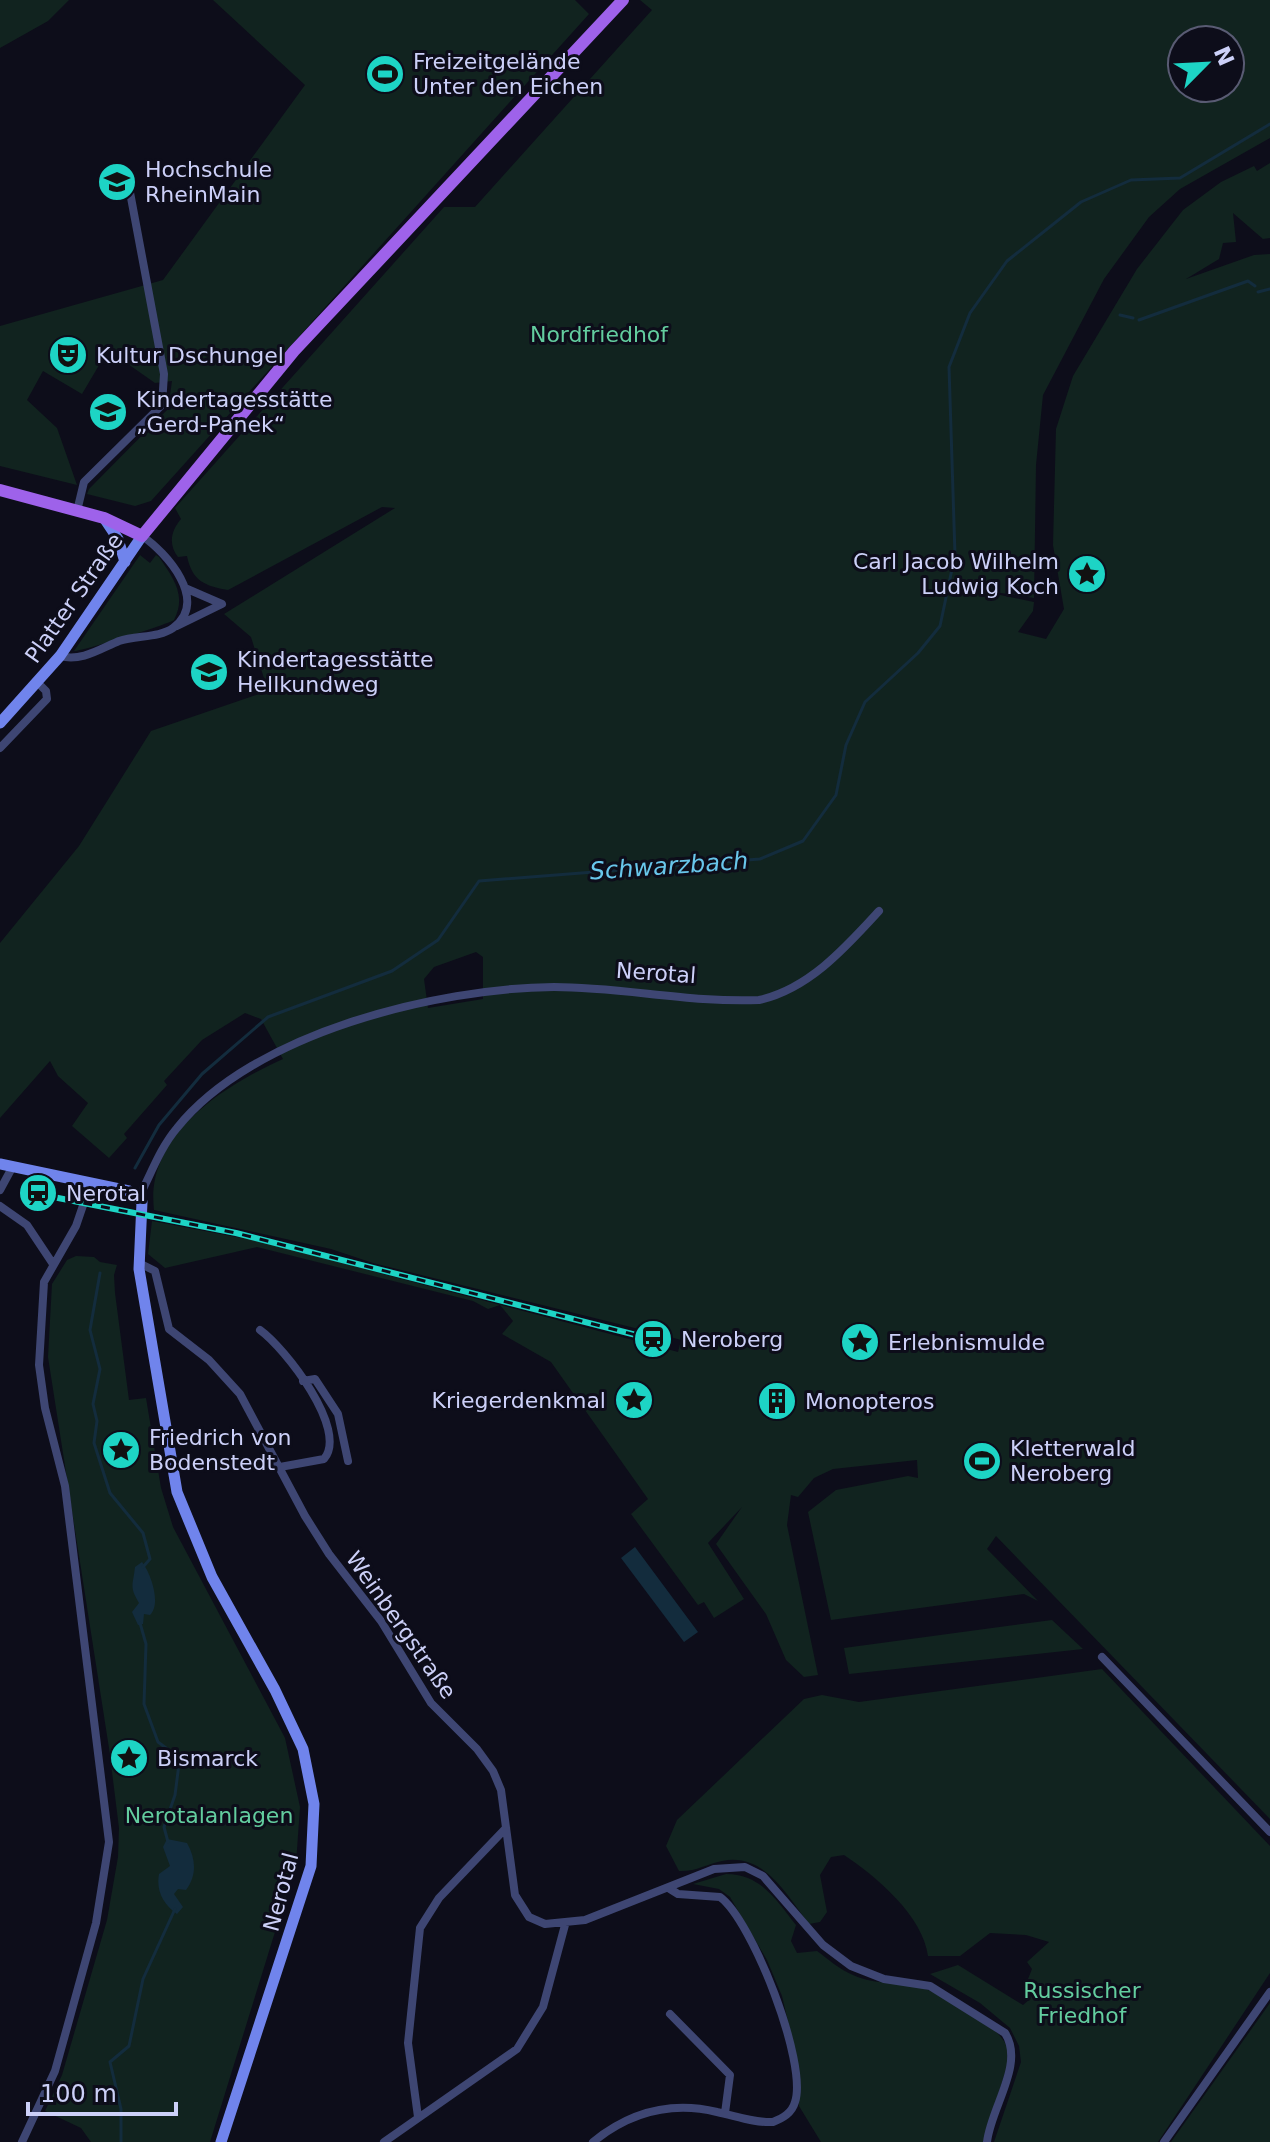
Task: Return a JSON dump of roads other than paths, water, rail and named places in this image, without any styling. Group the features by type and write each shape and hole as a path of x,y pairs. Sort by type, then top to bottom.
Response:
{"main road":[{"path":"0,490 104,518 142,536 294,351 623,0"}],"street":[{"path":"77,511 84,482 157,412 165,396 164,374 129,187"},
{"path":"104,518 118,539 125,562"},
{"name":"Platter Straße","path":"0,723 60,656 142,536"},
{"path":"60,656 79,658 122,640 173,628 222,604 185,588 163,555 142,536"},
{"path":"173,628 185,609 185,588"},
{"name":"Platter Straße","path":"0,748 47,699 46,691 38,683"},
{"name":"Nerotal","path":"221,2142 306,1886 314,1845 314,1804 308,1764 297,1732 212,1577 182,1509 167,1447 139,1263 144,1209 139,1197 165,1145 191,1112 262,1061 351,1020 454,997 552,987 759,1000 788,991 804,981 879,911"},
{"path":"0,1190 6,1165 129,1191 139,1197"},
{"path":"22,2142 55,2071 103,1893 109,1842 65,1486 45,1408 39,1365 42,1292 53,1264 76,1226 91,1182"},
{"path":"0,1206 27,1225 53,1264"},
{"name":"Weinbergstraße","path":"139,1263 153,1268 157,1275 169,1329 177,1339 209,1360 240,1394 315,1534 381,1621 420,1689 493,1771 501,1790 515,1895 522,1911 536,1922 565,1925"},
{"path":"260,1330 303,1381 328,1423 328,1455 315,1464 280,1467"},
{"path":"303,1381 315,1379 334,1407 348,1461"},
{"path":"1102,1657 1270,1832"},
{"path":"418,2117 408,2043 420,1928 439,1898 506,1828"},
{"path":"384,2142 502,2062 529,2034 545,1999 565,1925 670,1889 725,1866 755,1871 836,1957 884,1979 930,1986 1005,2033 1011,2042 1013,2058 993,2112 987,2142"},
{"path":"593,2142 624,2121 663,2108 688,2107 761,2123 773,2122 790,2111 797,2089 785,2027 756,1952 727,1902 710,1893 683,1895 670,1889"},
{"path":"1164,2142 1270,1992"},
{"path":"670,2014 730,2075 725,2113"}],"water":[{"path":"635,1547 698,1632 684,1642 621,1558"},
{"path":"142,1562 151,1580 155,1603 150,1615 144,1614 143,1624 138,1625 132,1612 139,1603 132,1586 135,1567"},
{"path":"167,1839 187,1843 194,1861 190,1884 186,1890 178,1889 174,1894 183,1907 177,1914 164,1901 159,1886 159,1874 170,1866 163,1847"}],"waterway":[{"name":"Schwarzbach","path":"135,1168 159,1125 202,1074 268,1017 392,971 438,940 479,881 760,859 803,841 836,795 846,745 865,702 918,653 940,626 955,555 949,367 970,313 1007,261 1081,202 1131,180 1180,178 1270,124"},
{"path":"1139,320 1248,281 1255,286"},
{"path":"1258,292 1270,289"},
{"path":"1120,315 1133,318"},
{"name":"Schwarzbach","path":"100,1273 90,1330 100,1369 93,1404 97,1421 94,1443 110,1493 143,1533 150,1559 143,1567"},
{"name":"Schwarzbach","path":"140,1623 146,1644 144,1704 158,1742 174,1754 179,1764 175,1795 164,1827 168,1842"},
{"name":"Schwarzbach","path":"121,2142 121,2109 110,2062 129,2046 143,1979 175,1909"}],"railway":[{"path":"48,1196 236,1233 640,1336"}],"place":[{"name":"Freizeitgelände Unter den Eichen","path":"385,74"},
{"name":"Hochschule RheinMain","path":"117,182"},
{"name":"Kultur Dschungel","path":"68,355"},
{"name":"Kindertagesstätte „Gerd-Panek“","path":"108,412"},
{"name":"Carl Jacob Wilhelm Ludwig Koch","path":"1087,574"},
{"name":"Kindertagesstätte Hellkundweg","path":"209,672"},
{"name":"Nerotal","path":"38,1193"},
{"name":"Neroberg","path":"653,1339"},
{"name":"Erlebnismulde","path":"860,1342"},
{"name":"Kriegerdenkmal","path":"634,1400"},
{"name":"Monopteros","path":"777,1401"},
{"name":"Friedrich von Bodenstedt","path":"121,1450"},
{"name":"Kletterwald Neroberg","path":"982,1461"},
{"name":"Bismarck","path":"129,1758"}],"park label":[{"name":"Nordfriedhof","path":"599,334"},
{"name":"Nerotalanlagen","path":"209,1815"},
{"name":"Russischer Friedhof","path":"1082,2002"}]}
